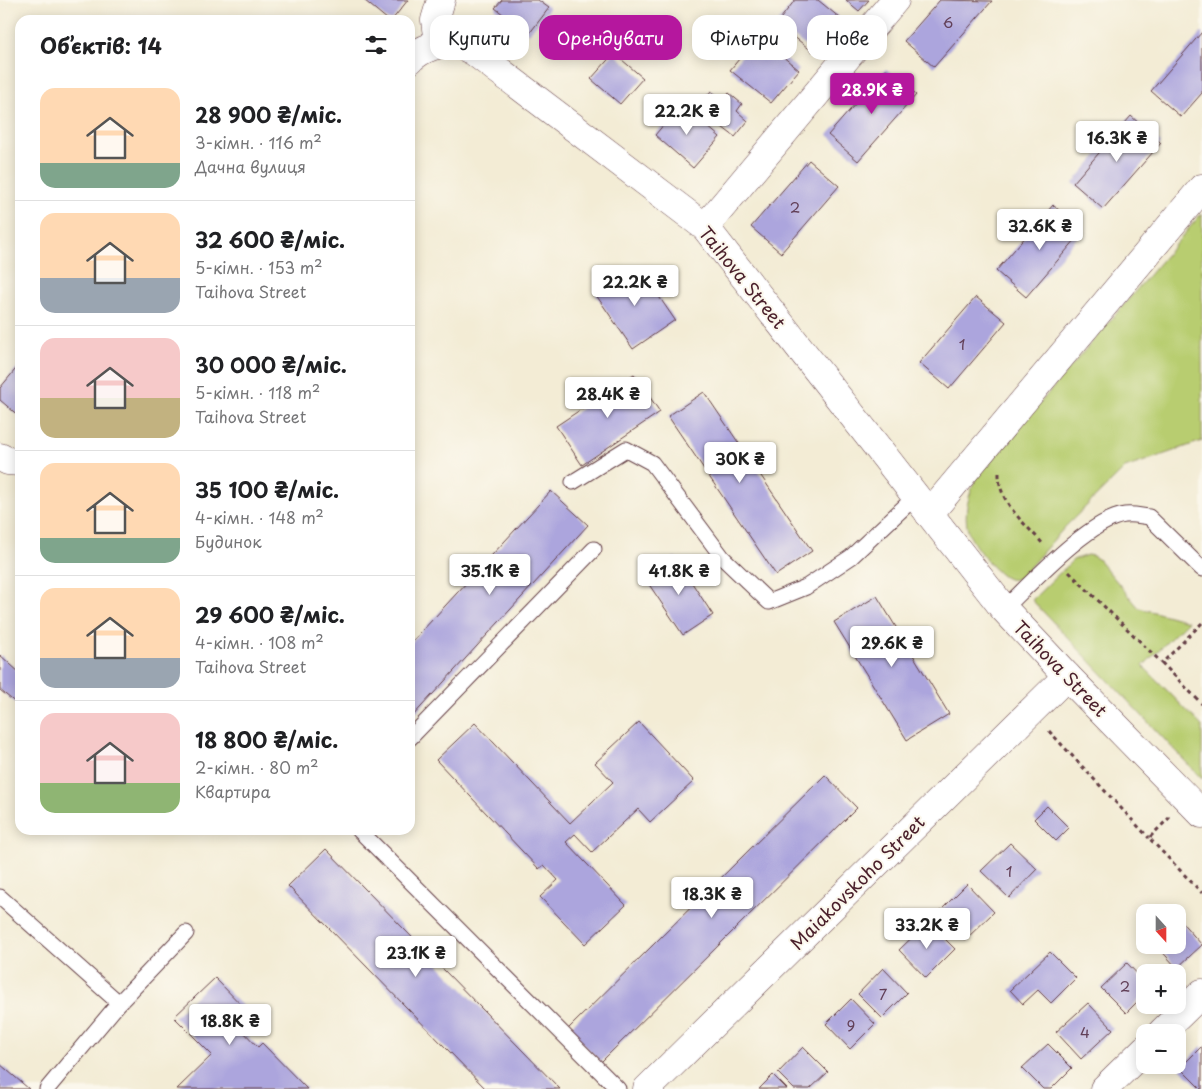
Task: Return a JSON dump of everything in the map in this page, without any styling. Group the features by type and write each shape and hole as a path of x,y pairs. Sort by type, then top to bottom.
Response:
{"street":[{"path":"436,15 441,0"},
{"path":"705,227 895,0"},
{"path":"415,54 430,47"},
{"name":"Taihova Street","path":"485,60 705,227 1004,609 1195,806"},
{"path":"923,505 1202,188"},
{"path":"0,457 15,462"},
{"name":"Maiakovskoho Street","path":"647,1089 1067,676"},
{"path":"1170,1024 1202,993"},
{"path":"1104,1089 1136,1058"}],"lane":[{"path":"574,482 626,450 652,463 723,558 769,602 806,587 923,505"},
{"path":"1004,609 1084,536 1108,520 1125,515 1149,516 1202,569"},
{"path":"415,733 594,549"},
{"path":"364,835 618,1089"},
{"path":"0,897 119,1002"},
{"path":"48,1089 119,1002 186,933"}],"path":[{"path":"999,466 998,480 1004,499 1056,560 1162,662 1202,704"},
{"path":"1162,662 1202,623"},
{"path":"1031,712 1202,893"},
{"path":"1149,838 1195,806"}],"green space":[{"path":"1202,213 1202,441 1125,468 1065,527 1021,577 1012,580 1006,578 984,557 968,531 966,510 976,478"},
{"path":"1087,555 1098,559 1139,608 1188,621 1143,666 1202,726 1202,779 1032,600 1073,560"}],"building":[{"path":"364,0 408,0 396,15 382,15"},
{"path":"502,0 538,0 549,8 544,15 539,15 539,21 529,34 529,15 504,15 495,8"},
{"path":"795,0 818,0 836,15 807,15 807,47 797,39 797,15 783,15"},
{"path":"846,0 869,0 859,11"},
{"path":"940,0 992,1 934,67 904,41"},
{"path":"1202,32 1202,93 1181,117 1151,91"},
{"path":"608,60 622,60 643,78 620,104 591,79"},
{"path":"738,60 787,60 799,70 771,103 730,70"},
{"path":"886,69 916,95 858,161 828,135"},
{"path":"711,91 723,100 729,93 742,104 737,111 748,121 735,137 697,108"},
{"path":"681,104 720,137 693,168 655,135"},
{"path":"1131,116 1161,143 1103,209 1073,183"},
{"path":"809,160 839,186 781,253 751,227"},
{"path":"1053,205 1083,231 1026,297 996,271"},
{"path":"638,266 675,320 633,349 596,295"},
{"path":"976,297 1006,322 949,389 919,363"},
{"path":"15,370 15,413 0,400 0,388"},
{"path":"634,374 660,412 582,465 556,426"},
{"path":"704,392 812,551 776,575 668,416"},
{"path":"551,491 588,525 415,714 415,639"},
{"path":"675,557 713,615 683,635 644,577"},
{"path":"877,596 949,714 907,740 834,622"},
{"path":"0,655 15,668 15,702 0,690"},
{"path":"639,722 694,781 650,822 638,809 592,852 575,834 566,842 626,905 585,944 540,897 558,880 544,865 539,869 436,760 475,723 570,823 613,782 595,763"},
{"path":"825,775 857,808 601,1062 568,1029"},
{"path":"1047,806 1069,828 1056,841 1034,819"},
{"path":"1010,843 1037,869 1009,898 981,871"},
{"path":"326,849 560,1089 486,1089 288,886"},
{"path":"967,884 994,912 965,940 938,913"},
{"path":"928,922 955,949 926,978 899,950"},
{"path":"1186,927 1202,945 1181,964 1173,964 1164,954 1186,954"},
{"path":"1050,952 1076,978 1051,1003 1038,990 1023,1004 1010,990"},
{"path":"1127,963 1136,972 1136,1003 1126,1013 1101,988"},
{"path":"883,968 907,993 882,1018 858,994"},
{"path":"215,978 253,1017 241,1029 258,1047 262,1043 307,1089 177,1089 212,1055 174,1017"},
{"path":"851,999 875,1024 850,1049 826,1024"},
{"path":"1088,1003 1113,1029 1081,1059 1056,1032"},
{"path":"1048,1044 1072,1068 1051,1089 1043,1089 1022,1068"},
{"path":"1202,1046 1202,1089 1186,1074 1186,1062"},
{"path":"803,1047 828,1072 810,1089 794,1089 778,1073"},
{"path":"0,1064 29,1089 0,1089"},
{"path":"773,1075 787,1089 759,1089"}]}
